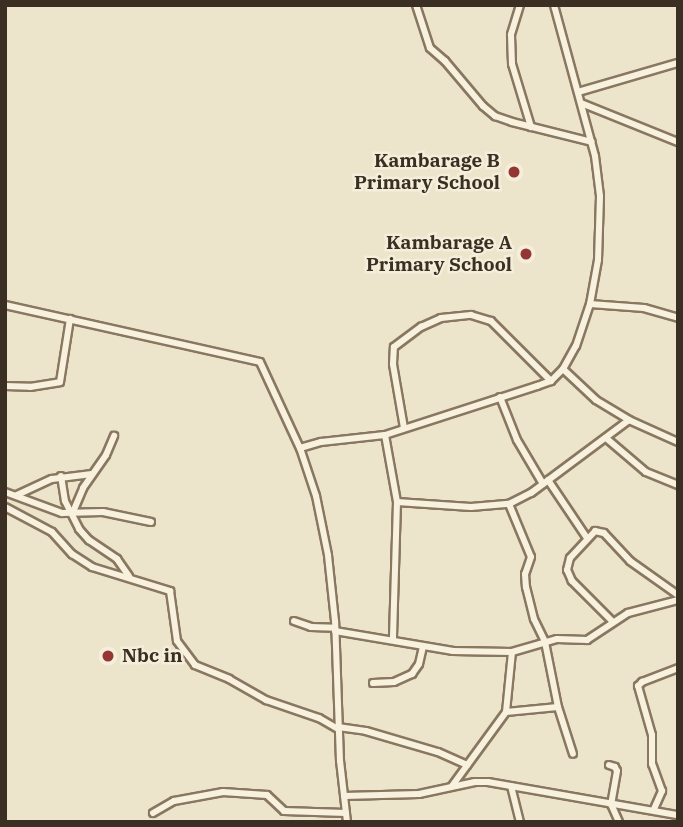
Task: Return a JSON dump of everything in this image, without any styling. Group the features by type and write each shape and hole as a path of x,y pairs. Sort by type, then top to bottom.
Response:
{"street":[{"path":"416,5 430,48 495,116 592,142"},
{"path":"520,5 511,34 512,65 531,127"},
{"path":"300,448 321,442 385,435 551,381 563,369 576,345 590,304 600,234 599,173 554,5"},
{"path":"578,92 678,63"},
{"path":"581,103 678,142"},
{"path":"590,304 644,308 678,316"},
{"path":"5,305 260,362 300,448 321,517 335,630 338,728 347,822"},
{"path":"404,428 393,364 394,347 421,327 442,318 471,315 491,321 551,381"},
{"path":"5,386 30,387 60,382 70,319"},
{"path":"563,369 596,400 629,420 678,442"},
{"path":"500,397 512,430 545,482 587,538"},
{"path":"397,502 471,507 509,504 545,482 629,420"},
{"path":"385,435 397,502 393,640"},
{"path":"72,512 92,474 106,455 114,436"},
{"path":"607,438 646,472 678,485"},
{"path":"17,495 61,476 92,474"},
{"path":"61,476 65,501 82,534 117,559 129,576"},
{"path":"5,492 58,511 103,512 151,522"},
{"path":"509,504 531,557 525,574 526,587 534,619 545,642 558,707 573,754"},
{"path":"5,508 52,532 80,561 170,591 177,641 195,665 229,679 266,700 319,718 338,728 366,731 438,752 467,765"},
{"path":"612,621 572,581 566,570 570,558 595,531 604,533 630,561 678,595"},
{"path":"294,621 311,627 423,647 480,653 512,652 545,642 587,640 612,621 642,608 678,600"},
{"path":"373,682 394,682 412,674 419,664 423,647"},
{"path":"452,787 506,712 512,652"},
{"path":"654,809 662,791 652,764 652,735 638,687 642,682 678,667"},
{"path":"506,712 558,707"},
{"path":"609,765 615,766 617,771 611,804 619,822"},
{"path":"344,796 419,794 475,782 678,815"},
{"path":"511,786 520,822"},
{"path":"153,813 174,801 223,792 267,795 284,811 346,813"}],"place":[{"name":"Kambarage B Primary School","path":"514,172"},
{"name":"Kambarage A Primary School","path":"526,254"},
{"name":"Nbc in","path":"108,656"}]}
